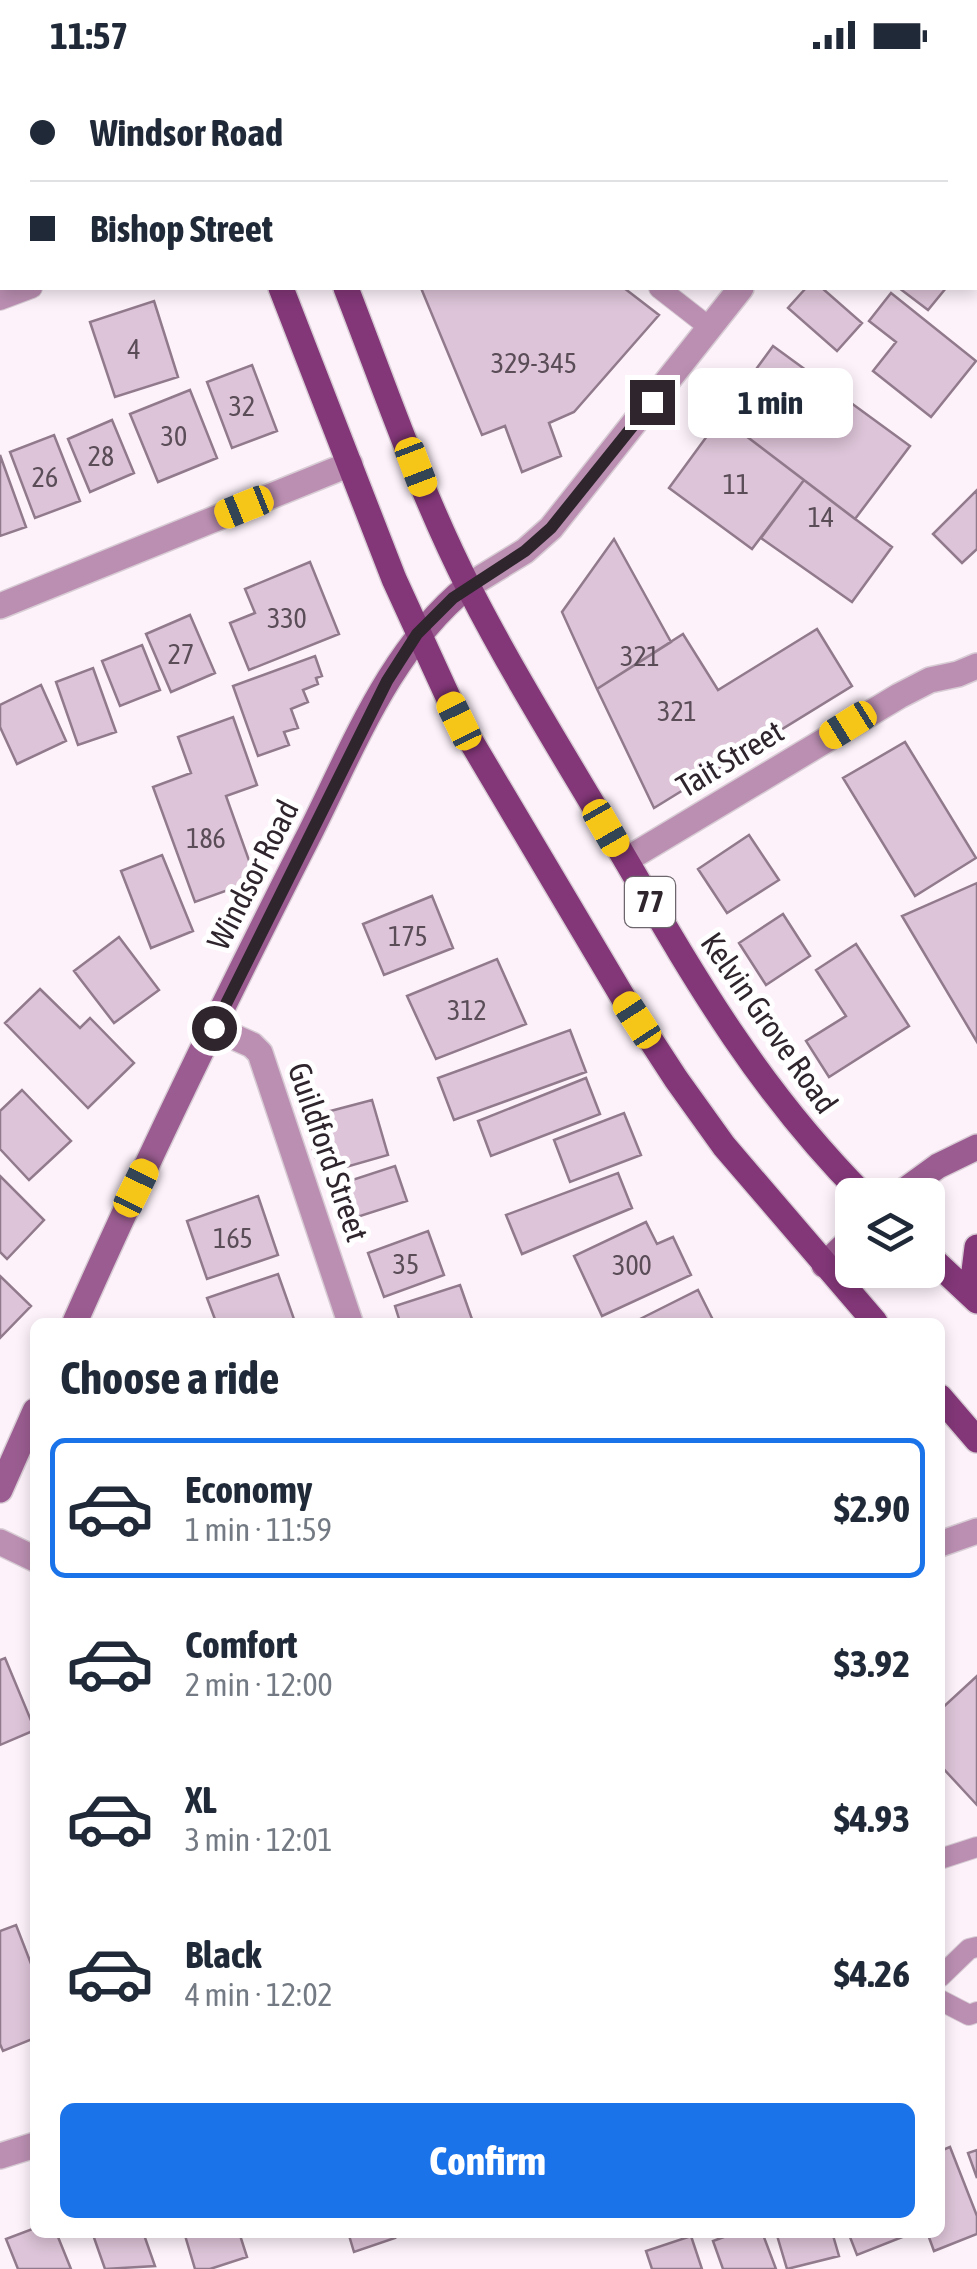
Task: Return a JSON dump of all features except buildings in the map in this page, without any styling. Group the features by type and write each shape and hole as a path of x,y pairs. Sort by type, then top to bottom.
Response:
{"main road":[{"name":"77","path":"282,290 417,634 459,721 650,1040 724,1146 871,1318"},
{"name":"Kelvin Grove Road","path":"347,290 430,503 468,586 687,966 749,1062 846,1178"},
{"name":"Windsor Road","path":"76,1318 214,1028 387,681 417,634 468,586"},
{"path":"921,1178 977,1147"},
{"path":"974,1298 977,1246"},
{"path":"824,1264 835,1254"},
{"path":"945,1271 974,1298"},
{"path":"945,1403 977,1440"},
{"path":"0,1490 30,1422"}],"street":[{"path":"468,586 525,551 551,528 739,290"},
{"path":"0,606 350,464"},
{"name":"Tait Street","path":"626,860 898,696 930,680 977,666"},
{"name":"Guildford Street","path":"214,1028 252,1045 260,1054 349,1318"},
{"path":"945,1542 977,1531"},
{"path":"0,1542 30,1557"},
{"path":"0,2156 30,2146"}],"lane":[{"path":"0,300 27,290"},
{"path":"662,290 709,328"},
{"path":"945,1857 977,1847"},
{"path":"945,1972 969,1949 977,1947"},
{"path":"945,2003 969,2015 977,2012"}],"route":[{"path":"214,1028 387,681 417,634 468,586 525,551 551,528 652,402"}]}
